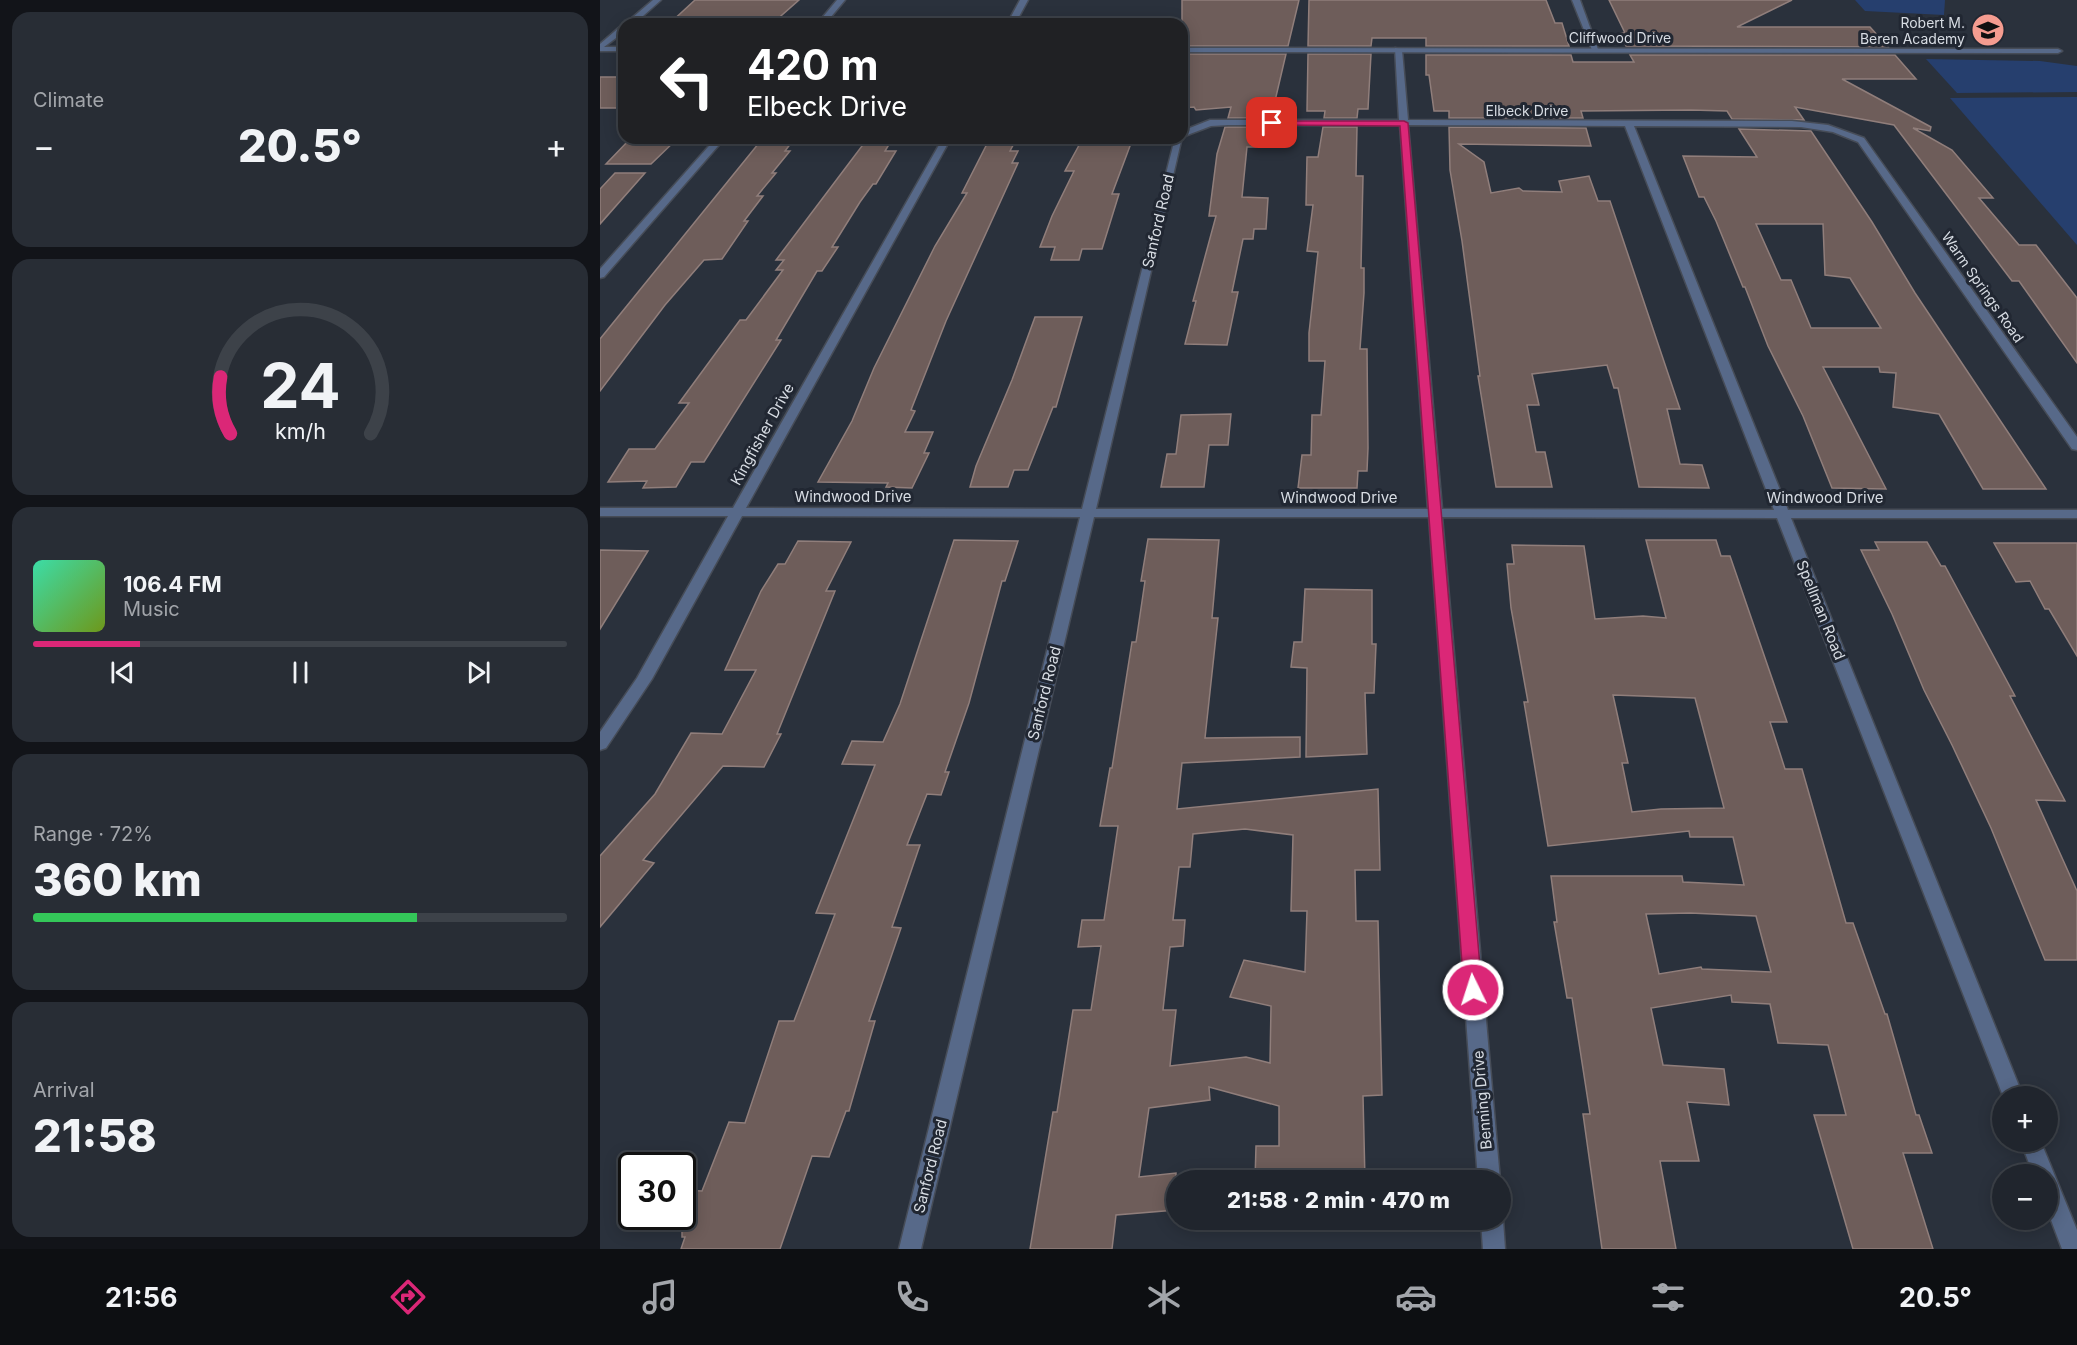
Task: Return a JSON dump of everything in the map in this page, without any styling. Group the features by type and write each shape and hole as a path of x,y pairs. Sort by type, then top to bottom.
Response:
{"street":[{"path":"636,18 657,0"},
{"path":"825,18 841,0"},
{"path":"1014,18 1024,0"},
{"path":"1576,0 1596,50"},
{"path":"600,49 618,33"},
{"path":"600,49 618,49"},
{"name":"Cliffwood Drive","path":"1188,50 2058,51"},
{"name":"Benning Drive","path":"1398,50 1488,1170"},
{"name":"Elbeck Drive","path":"1188,132 1210,123 1228,122 1823,125 1844,131 1861,140 1865,145"},
{"name":"Spellman Road","path":"1628,123 2009,1086"},
{"path":"600,275 716,144"},
{"name":"Kingfisher Drive","path":"600,744 645,679 944,144"},
{"name":"Sanford Road","path":"910,1249 1180,144"},
{"name":"Warm Springs Road","path":"1865,145 2077,446"},
{"name":"Windwood Drive","path":"600,512 2077,514"},
{"path":"2058,1210 2073,1249"},
{"path":"1493,1230 1494,1249"}],"shaded area":[{"path":"1855,0 1945,0 1944,15 1865,11"},
{"path":"1926,59 2040,61 2077,66 2077,92 1957,93"},
{"path":"2077,97 2077,245 1950,98"}],"building":[{"path":"695,0 799,0 779,18 676,18"},
{"path":"1182,0 1299,0 1288,46 1188,46 1188,18 1182,18"},
{"path":"1309,0 1546,0 1555,23 1562,23 1569,46 1426,46 1426,38 1372,38 1371,46 1308,46"},
{"path":"1609,0 1792,0 1737,27 1870,27 1888,47 1626,46 1620,33 1625,33"},
{"path":"1188,54 1286,54 1271,118 1228,118 1231,107 1196,110 1194,107 1188,108"},
{"path":"1308,54 1371,54 1368,109 1358,109 1357,118 1324,118 1325,111 1307,111"},
{"path":"1426,55 1571,55 1573,62 1634,62 1630,55 1895,55 1916,79 1842,79 1931,127 1930,131 1913,128 1952,150 1993,198 1979,198 2019,245 2036,245 2077,298 2077,363 2019,281 2012,281 1894,125 1795,107 1804,120 1732,119 1727,111 1691,110 1581,111 1583,118 1449,118 1449,111 1434,111 1429,75 1426,75"},
{"path":"600,77 618,77 618,108 600,108"},
{"path":"1225,127 1269,127 1265,143 1257,143 1256,147 1247,147 1242,197 1268,198 1266,229 1254,229 1253,239 1243,239 1232,292 1238,292 1227,345 1185,344 1196,301 1193,301 1216,216 1209,216 1217,154"},
{"path":"1323,127 1357,127 1356,176 1363,176 1361,268 1364,268 1364,293 1360,349 1367,349 1368,448 1367,471 1358,471 1357,488 1298,488 1302,455 1311,455 1312,415 1321,415 1325,361 1309,361 1309,333 1318,252 1307,251 1313,205 1306,205 1307,157 1318,157"},
{"path":"1449,127 1586,128 1591,146 1459,144 1484,162 1491,193 1519,188 1523,191 1562,192 1559,181 1589,176 1598,201 1610,201 1680,409 1667,409 1680,464 1702,465 1709,488 1639,487 1618,388 1614,388 1607,365 1532,374 1539,405 1527,405 1536,452 1545,452 1552,487 1496,487 1478,376 1480,376 1462,241 1450,170"},
{"path":"1739,129 1811,131 1872,222 1915,293 2046,489 1983,489 1939,414 1893,407 1896,373 1880,372 1879,367 1823,367 1886,489 1832,488 1803,416 1768,346 1716,221 1704,197 1699,197 1683,156 1757,157","holes":["1756,224 1823,224 1825,275 1850,278 1881,328 1811,328 1791,280 1781,280"]},
{"path":"625,144 672,144 651,164 606,164"},
{"path":"758,144 790,144 785,151 790,151 757,196 763,196 744,221 748,221 722,259 704,260 665,305 600,391 600,339"},
{"path":"863,144 889,144 885,151 896,151 832,247 838,247 822,271 817,271 776,340 781,340 704,462 691,462 676,487 643,488 647,481 608,482 629,449 655,449 689,403 679,403 740,320 746,320 783,270 776,270 784,260 776,260"},
{"path":"987,144 1014,144 1010,151 1018,151 1012,163 1018,163 946,321 911,410 915,411 905,432 933,432 924,453 929,453 912,488 886,487 888,483 818,482 852,421 874,368 935,246 967,193 962,193"},
{"path":"1080,144 1131,144 1112,194 1119,194 1102,249 1082,249 1079,260 1051,260 1055,247 1040,247 1074,171 1065,171"},
{"path":"615,173 645,173 600,224 600,189"},
{"path":"1035,317 1082,317 1056,407 1053,407 1028,470 1014,470 1008,487 970,487 976,466 1012,380"},
{"path":"1231,414 1228,445 1209,445 1204,487 1161,487 1167,454 1176,454 1181,415"},
{"path":"1148,539 1219,540 1212,618 1218,618 1205,738 1300,737 1300,757 1182,763 1177,809 1378,789 1380,870 1355,870 1356,921 1378,921 1382,1095 1363,1096 1365,1170 1255,1170 1256,1146 1279,1146 1279,1106 1209,1087 1210,1100 1149,1108 1139,1177 1166,1174 1166,1211 1116,1215 1112,1249 1030,1249 1053,1112 1057,1112 1073,1010 1091,1010 1101,946 1078,947 1082,920 1104,920 1118,826 1100,826 1110,768 1112,768 1132,642 1136,642 1145,581 1141,581","holes":["1245,829 1293,835 1291,911 1307,911 1305,972 1244,960 1230,997 1271,1006 1270,1063 1246,1057 1170,1066 1176,1010 1163,1010 1170,947 1183,946 1185,920 1173,920 1179,867 1190,867 1193,834"]},
{"path":"954,540 1018,541 1005,581 1002,581 969,703 945,772 949,772 941,795 927,794 907,845 920,845 892,927 901,928 869,1021 875,1021 849,1111 846,1111 829,1157 812,1156 780,1249 681,1249 685,1237 682,1237 682,1230 696,1230 696,1191 702,1191 729,1122 745,1123 779,1021 794,1021 835,914 816,913 875,765 842,764 852,741 883,742 900,704"},
{"path":"1646,540 1716,540 1721,556 1730,556 1787,722 1770,722 1785,769 1802,769 1846,923 1853,923 1885,1014 1887,1014 1916,1115 1919,1115 1932,1153 1903,1153 1933,1249 1853,1249 1814,1115 1846,1115 1828,1045 1778,1043 1770,1004 1732,1002 1731,995 1651,1008 1663,1065 1724,1069 1729,1105 1687,1102 1699,1161 1660,1161 1676,1249 1602,1249 1583,1114 1590,1114 1572,998 1567,998 1554,922 1557,922 1551,876 1682,876 1683,882 1744,885 1733,837 1690,837 1689,831 1548,846 1524,702 1528,702 1511,608 1507,564 1514,564 1512,545 1584,546 1595,619 1643,616 1666,618","holes":["1613,695 1695,698 1724,808 1632,812 1622,763 1628,763","1646,914 1756,916 1771,972 1702,969 1701,967 1659,974"]},
{"path":"798,541 851,542 826,591 835,591 777,734 781,734 764,767 723,766 643,860 654,863 600,927 600,856 655,794 691,733 722,734 756,670 725,670 761,591 778,564 785,564"},
{"path":"1875,542 1927,542 1941,566 1945,566 2015,696 2010,696 2065,801 2036,800 2077,891 2077,960 2045,960 1991,828 1924,690 1892,614 1861,550 1879,550"},
{"path":"1994,543 2077,543 2077,656 2049,609 2045,609 2030,581 2016,582"},
{"path":"600,550 648,551 600,629"},
{"path":"1305,589 1372,590 1372,644 1376,644 1374,693 1365,693 1367,754 1306,757 1307,668 1291,667 1294,642 1302,642"}],"place":[{"name":"Robert M. Beren Academy","path":"1988,30"}],"route":[{"path":"1272,123 1404,123 1473,990"}]}
